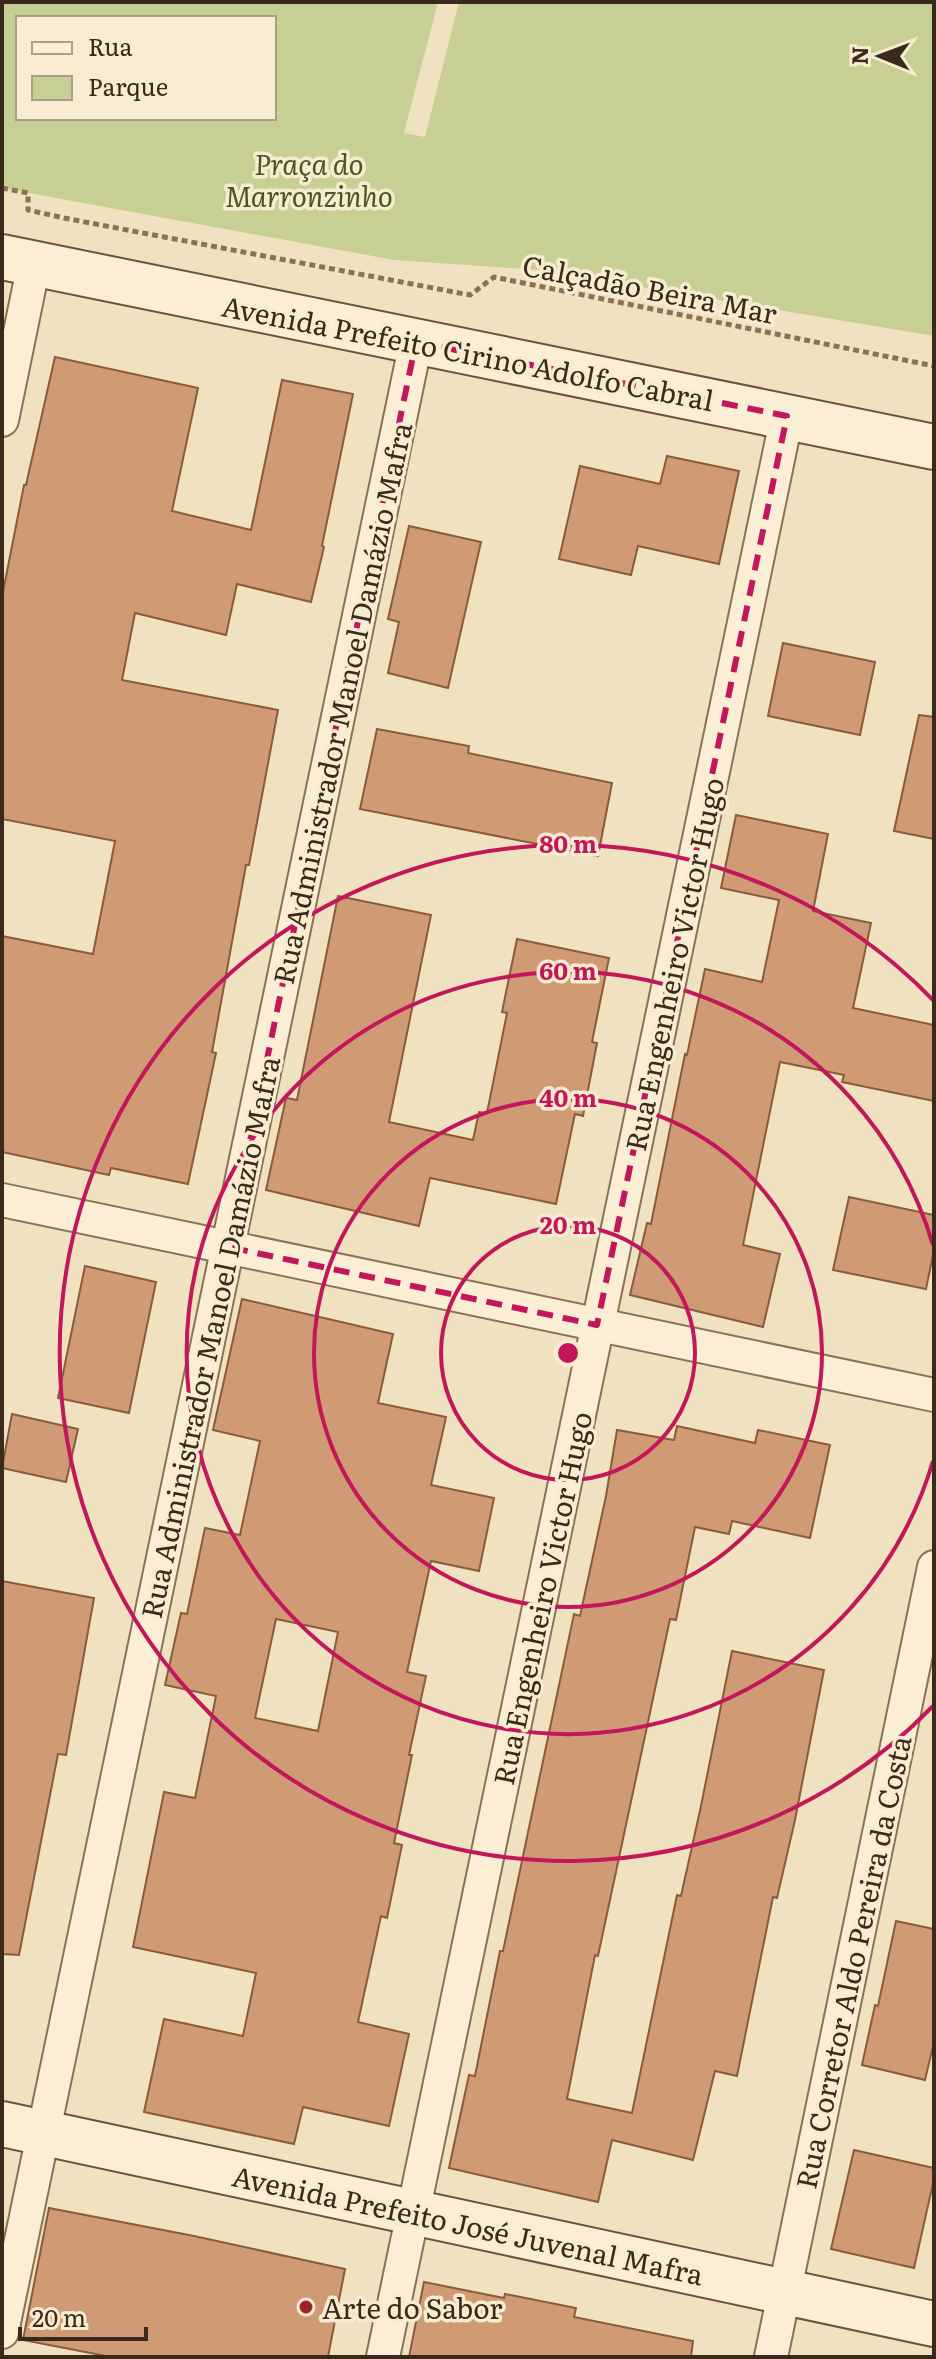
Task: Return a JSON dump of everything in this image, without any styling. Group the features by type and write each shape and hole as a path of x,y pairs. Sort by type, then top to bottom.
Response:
{"main road":[{"name":"Avenida Prefeito Cirino Adolfo Cabral","path":"18,261 934,447"},
{"name":"Avenida Prefeito José Juvenal Mafra","path":"23,2128 934,2324"}],"street":[{"path":"2,420 18,261"},
{"name":"Rua Administrador Manoel Damázio Mafra","path":"2,2332 23,2128 228,1247 416,342"},
{"name":"Rua Engenheiro Victor Hugo","path":"383,2357 787,416"},
{"path":"2,1200 934,1395"},
{"name":"Rua Corretor Aldo Pereira da Costa","path":"771,2357 934,1567"}],"path":[{"name":"Calçadão Beira Mar","path":"2,188 28,193 28,210 96,224 470,295 494,277 934,366"}],"highlighted area":[{"path":"416,342 787,416 597,1325 228,1247"}],"green space":[{"name":"Praça do Marronzinho","path":"2,2 438,2 404,133 425,137 459,2 934,2 934,336 539,270 394,260 2,188"}],"building":[{"path":"55,357 198,388 172,511 251,530 282,380 353,394 311,602 237,584 226,635 135,613 122,680 278,710 212,1052 216,1053 188,1184 111,1168 109,1175 2,1152 2,936 93,954 115,841 2,819 2,597 24,485"},
{"path":"667,456 739,471 719,564 638,546 631,575 559,559 580,466 660,484"},
{"path":"409,526 481,542 448,688 388,673 399,622 388,619"},
{"path":"783,643 875,662 860,735 768,716"},
{"path":"919,715 934,717 934,839 894,831"},
{"path":"377,729 469,746 468,753 612,783 598,856 360,809"},
{"path":"736,815 828,834 813,911 871,923 853,1008 934,1025 934,1101 842,1082 844,1075 780,1062 743,1245 780,1254 763,1327 630,1295 647,1223 651,1224 705,969 762,982 779,900 721,888"},
{"path":"338,896 431,915 389,1122 473,1140 479,1112 487,1113 507,1013 502,1012 517,939 609,958 592,1042 597,1043 583,1116 575,1114 556,1204 430,1178 419,1226 266,1190 286,1098 297,1100"},
{"path":"849,1197 934,1215 934,1250 926,1289 833,1270"},
{"path":"85,1266 156,1282 129,1413 58,1398"},
{"path":"242,1299 393,1334 378,1403 446,1417 431,1485 494,1498 479,1571 431,1561 407,1672 426,1676 394,1843 402,1845 387,1918 381,1916 358,2022 409,2034 389,2126 303,2107 294,2144 144,2112 164,2019 243,2036 256,1973 133,1947 164,1792 195,1798 216,1696 165,1685 181,1613 187,1614 205,1528 240,1535 260,1441 213,1430","holes":["276,1619 338,1632 318,1731 255,1718"]},
{"path":"12,1414 78,1429 66,1482 2,1468"},
{"path":"677,1426 755,1443 758,1430 830,1445 810,1538 732,1521 729,1534 695,1527 676,1620 670,1619 598,1956 595,1955 567,2099 632,2113 677,1895 681,1896 701,1806 732,1651 824,1670 795,1820 777,1898 773,1897 737,2076 715,2071 693,2160 612,2140 598,2202 449,2168 469,2075 475,2076 574,1614 580,1616 617,1430 674,1440"},
{"path":"2,1581 94,1598 66,1755 58,1754 19,1955 2,1954"},
{"path":"896,1921 934,1929 934,2042 925,2080 862,2065"},
{"path":"854,2150 934,2168 914,2268 831,2249"},
{"path":"49,2208 345,2269 328,2357 111,2357 23,2340"},
{"path":"424,2282 576,2308 574,2317 693,2341 691,2357 409,2357"}],"place":[{"name":"Arte do Sabor","path":"306,2307"}]}
